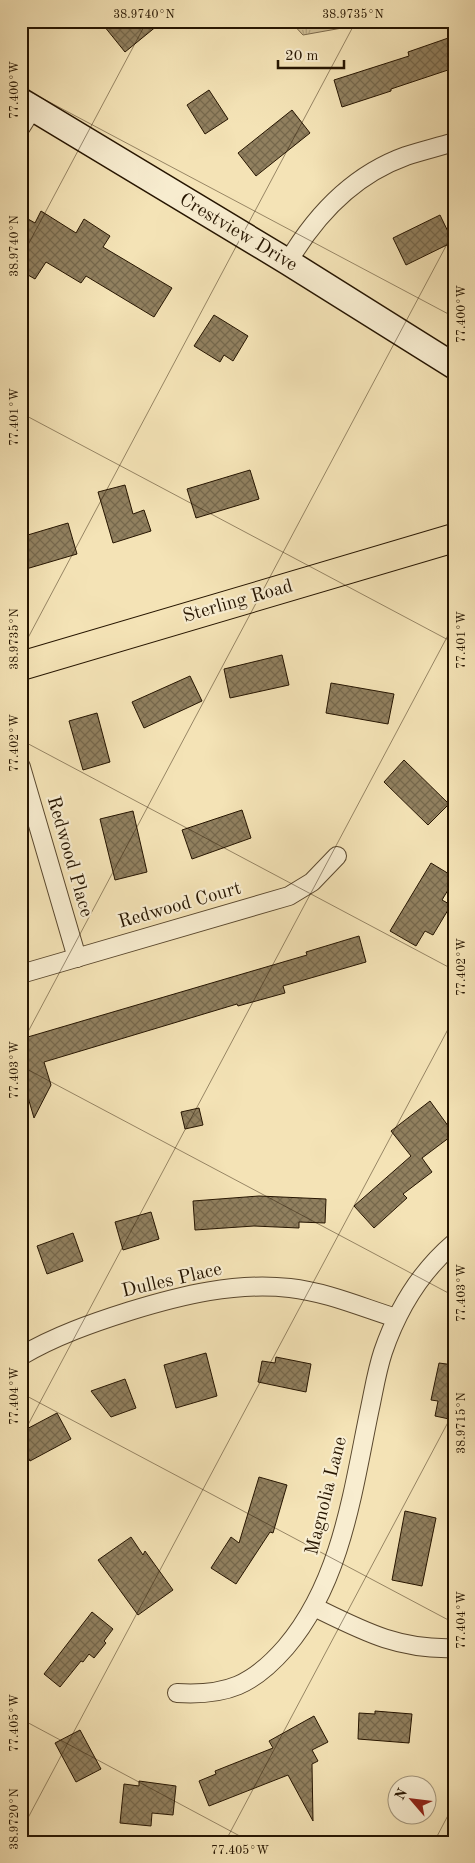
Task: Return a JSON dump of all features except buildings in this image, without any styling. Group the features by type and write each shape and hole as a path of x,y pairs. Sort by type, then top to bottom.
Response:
{"main road":[{"name":"Crestview Drive","path":"25,112 288,262 454,366"},
{"name":"Sterling Road","path":"21,666 454,538"}],"street":[{"path":"288,262 321,214 346,190 374,171 404,157 454,142"},
{"name":"Redwood Place","path":"21,767 77,958"},
{"name":"Redwood Court","path":"21,974 289,896 312,882 338,856"},
{"name":"Magnolia Lane","path":"177,1693 202,1694 227,1690 250,1680 270,1665 293,1638 314,1607 332,1569 348,1510 382,1354 396,1318 417,1282 442,1253 454,1243"},
{"name":"Dulles Place","path":"21,1356 82,1326 164,1301 208,1290 255,1286 291,1288 326,1295 396,1318"},
{"path":"314,1607 370,1634 402,1645 434,1649 454,1648"}],"green space":[{"path":"290,21 381,21 303,35"}]}
